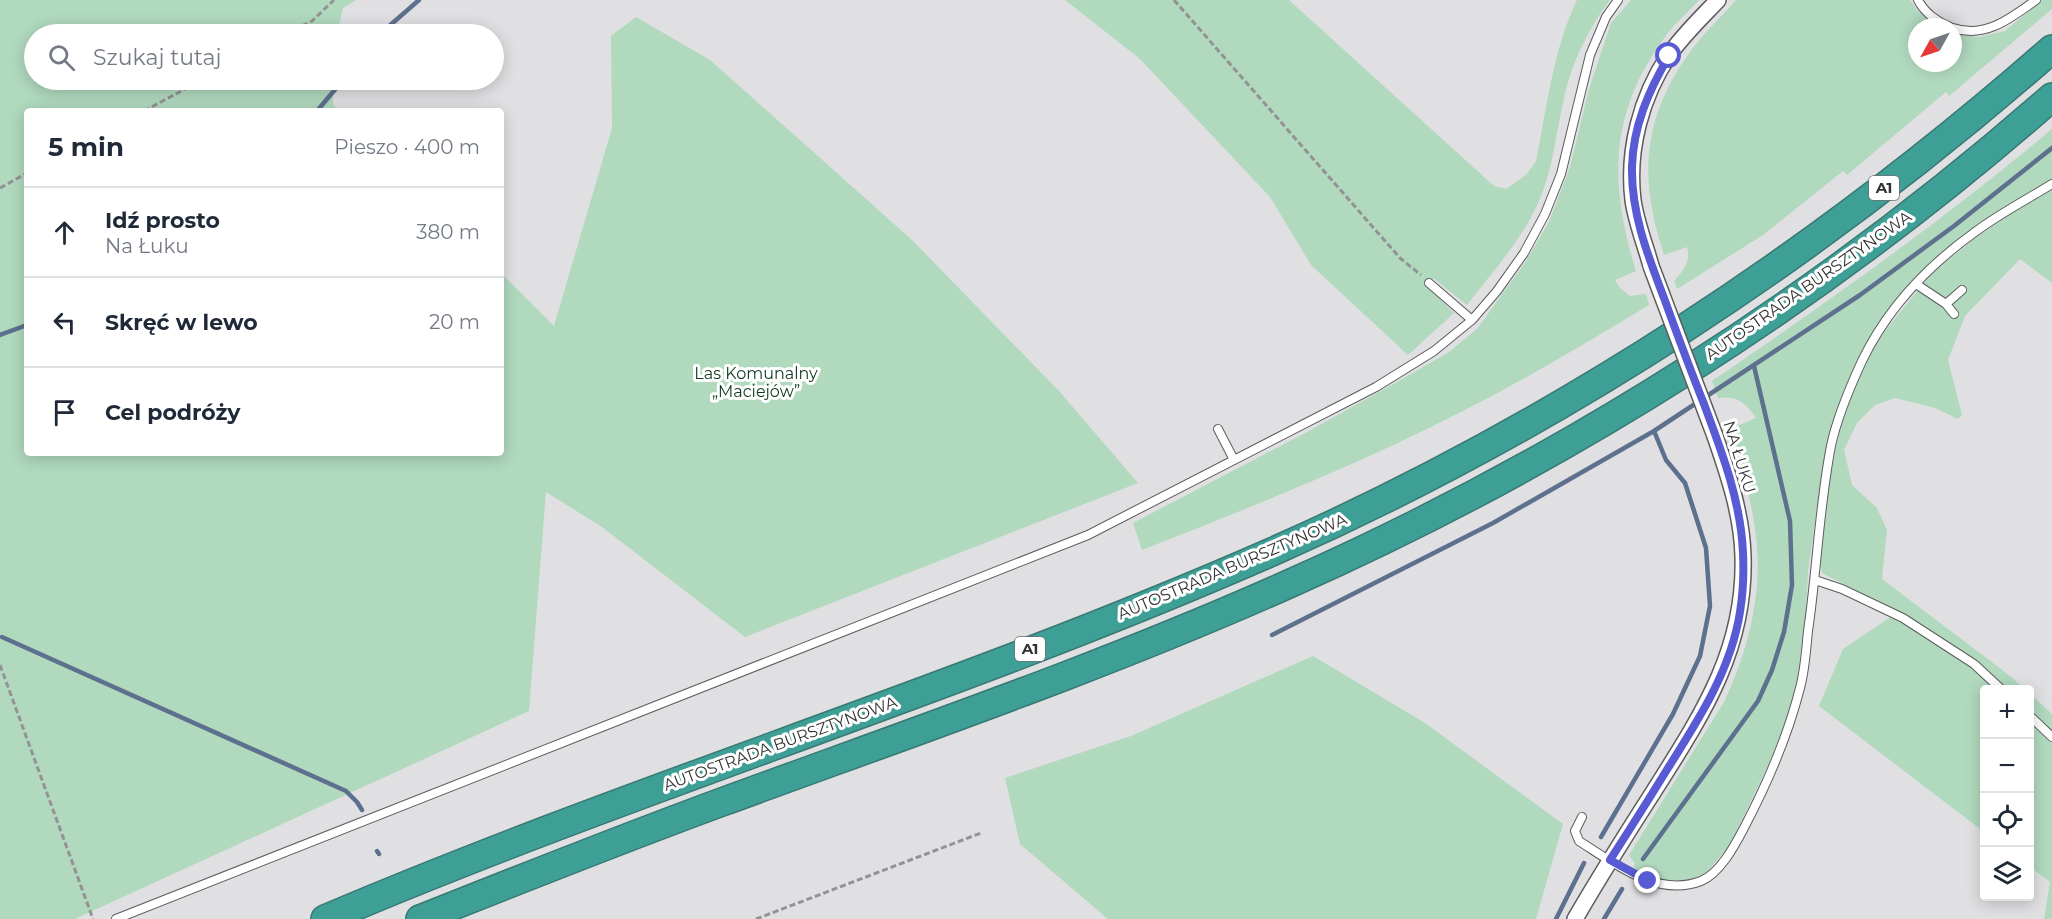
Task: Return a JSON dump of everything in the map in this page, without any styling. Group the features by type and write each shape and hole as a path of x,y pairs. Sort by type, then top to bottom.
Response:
{"highway":[{"name":"AUTOSTRADA BURSZTYNOWA","path":"325,919 527,838 1164,598 1369,507 1464,458 1572,397 1705,314 1818,237 1904,172 1988,105 2052,49"},
{"name":"AUTOSTRADA BURSZTYNOWA","path":"420,919 706,808 1090,666 1282,587 1383,540 1594,427 1726,345 1833,271 1927,201 2052,97"}],"street":[{"name":"NA ŁUKU","path":"1575,919 1699,719 1722,673 1737,627 1743,582 1742,533 1731,486 1715,436 1651,266 1633,199 1632,167 1639,120 1656,78 1669,56 1718,0"}],"lane":[{"path":"116,919 1089,535 1376,387 1434,351 1472,320 1524,254 1545,214 1561,174 1590,55 1606,17 1618,0"},
{"path":"1918,0 1922,8 1934,18"},
{"path":"1962,30 1982,31 2006,22 2036,0"},
{"path":"1582,817 1575,831 1579,841 1648,881 1676,885 1702,881 1720,866 1735,846 1754,810 1788,727 1801,686 1825,480 1832,442 1846,399 1863,359 1883,325 1940,258 1977,230 2052,184"},
{"path":"1429,283 1472,320"},
{"path":"1916,284 1946,304 1954,314"},
{"path":"1946,304 1962,290"},
{"path":"1218,429 1234,460"},
{"path":"1815,580 1842,589 1903,618 1974,664 1997,685"},
{"path":"2034,720 2052,737"}],"path":[{"path":"306,24 334,0"},
{"path":"1174,0 1400,258 1429,283"},
{"path":"150,108 183,90"},
{"path":"0,188 24,175"},
{"path":"0,665 93,919"},
{"path":"756,919 981,833"}],"green space":[{"name":"Las Komunalny „Maciejów”","path":"0,0 356,0 343,8 339,24 24,24 24,90 333,90 333,104 336,108 24,108 24,456 504,456 504,276 554,326 612,128 611,36 636,17 710,60 912,240 1059,391 1138,483 745,637 602,527 546,492 529,711 75,919 0,919"},
{"path":"1065,0 1289,0 1494,186 1506,189 1526,175 1536,161 1556,59 1577,0 1610,0 1594,23 1575,62 1566,89 1545,185 1526,226 1467,305 1433,278 1427,286 1454,313 1408,355 1311,265 1270,197 1140,59"},
{"path":"1631,0 1699,0 1666,35 1644,69 1623,125 1619,153 1619,181 1627,240 1636,271 1615,280 1620,288 1630,296 1646,294 1649,305 1514,384 1396,444 1251,507 1142,550 1133,523 1397,382 1449,352 1477,329 1526,261 1549,222 1570,167 1589,89 1611,23"},
{"path":"1736,0 1910,0 1926,18 1908,18 1908,72 1962,72 1962,35 1979,37 2005,31 2042,0 2052,0 2052,9 1949,96 1946,92 1847,175 1843,171 1763,235 1677,289 1674,281 1686,266 1687,247 1664,255 1651,203 1648,178 1649,154 1653,130 1670,83 1703,36"},
{"path":"2052,129 2052,179 1979,223 1930,264 1853,373 1832,425 1821,480 1808,571 1806,612 1797,683 1788,717 1769,763 1730,845 1707,872 1695,878 1678,881 1659,879 1644,874 1633,867 1635,864 1629,855 1724,702 1747,642 1755,600 1758,557 1756,536 1752,509 1730,429 1756,418 1740,401 1724,397 1718,398 1712,381 1799,321 1970,196"},
{"path":"2052,189 2052,283 2020,259 1965,316 1948,360 1962,415 1958,419 1935,408 1895,398 1875,405 1857,423 1844,450 1852,485 1877,508 1887,530 1882,579 2020,685 1980,685 1980,829 1819,706 1843,649 1898,612 1822,573 1820,560 1827,494 1841,423 1859,377 1880,337 1932,273 2015,210"},
{"path":"1313,656 1425,723 1563,824 1536,919 1108,919 1020,844 1005,778 1131,736"},
{"path":"2034,698 2052,714 2052,919 2044,919 2050,882 2034,870"}],"waterway":[{"path":"391,24 419,0"},
{"path":"320,108 335,90"},
{"path":"1272,635 1493,523 1654,431 1860,295 1954,226 2052,148"},
{"path":"0,335 24,326"},
{"path":"1643,859 1758,701 1772,670 1784,632 1792,585 1790,521 1754,366"},
{"path":"1601,837 1673,714 1700,656 1710,606 1706,548 1685,483 1666,460 1654,431"},
{"path":"2,637 346,791 362,810"},
{"path":"1556,919 1584,863"},
{"path":"1604,919 1622,889"}],"route":[{"path":"1648,881 1610,860 1699,719 1714,691 1737,627 1743,569 1742,533 1728,477 1715,436 1651,266 1633,199 1632,167 1639,120 1656,78 1669,56"}]}
